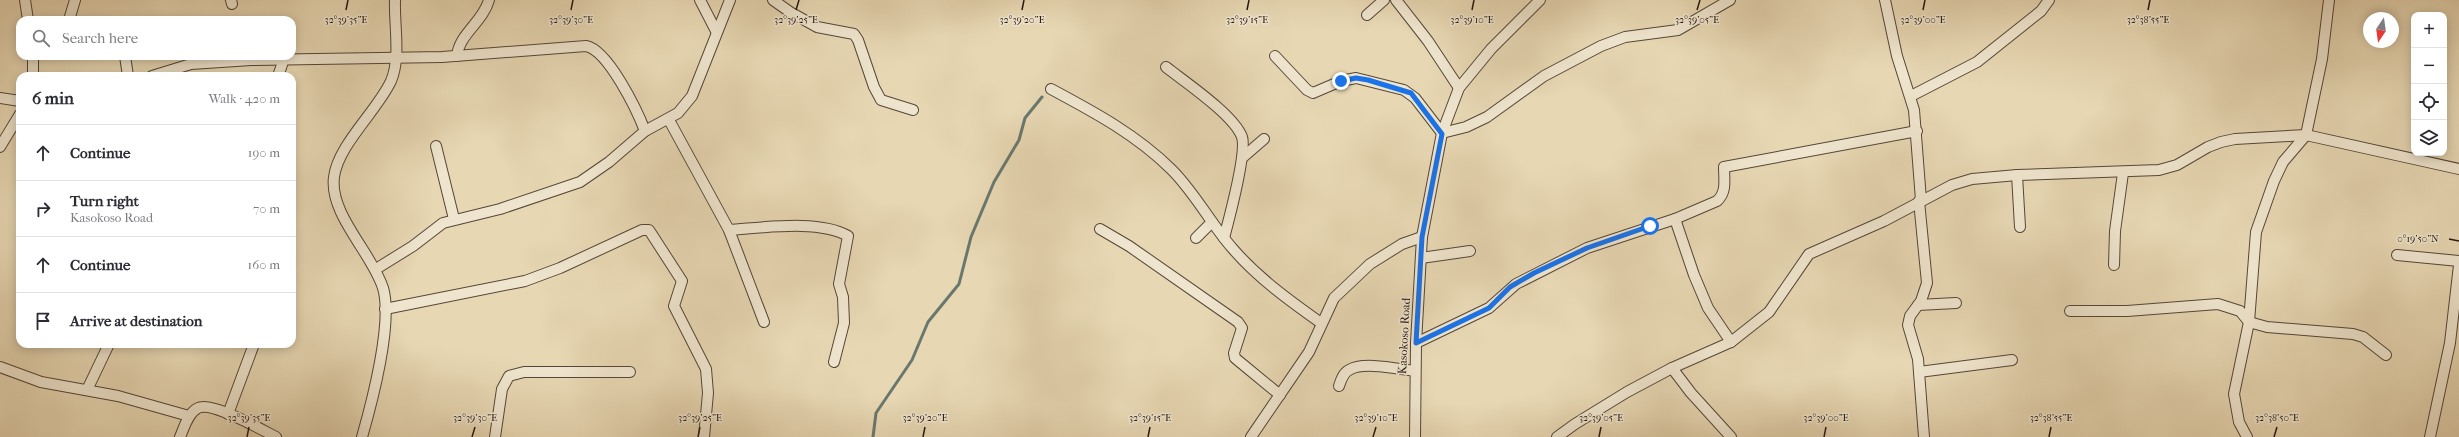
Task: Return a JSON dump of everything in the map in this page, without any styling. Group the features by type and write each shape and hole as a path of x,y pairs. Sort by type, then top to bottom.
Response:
{"street":[{"path":"24,0 27,16"},
{"path":"70,16 75,0"},
{"path":"363,437 372,399 383,334 385,309 383,290 376,270 337,203 334,177 340,157 390,81 395,59 396,0"},
{"path":"456,56 463,38 484,14 489,0"},
{"path":"700,0 716,31"},
{"path":"376,270 413,246 436,227 454,219 500,209 580,182 609,162 645,131 669,120 678,113 692,96 716,31 730,0"},
{"path":"773,0 790,12 817,27 854,34 858,40 874,87 881,100 913,110"},
{"path":"1367,15 1384,0"},
{"path":"1396,0 1428,41 1459,88"},
{"name":"Kasokoso Road","path":"1415,437 1415,371 1422,237 1442,134 1459,88 1491,49 1540,0"},
{"path":"1275,56 1307,90 1313,93 1341,81 1356,78 1411,93 1442,134 1466,127 1487,117 1544,76 1601,46 1625,38 1678,30 1730,0"},
{"path":"1885,0 1897,56 1911,96 1917,131 1920,201 1928,276 1926,288 1918,305 1910,316 1908,325 1919,372 1924,437"},
{"path":"1911,96 1977,62 2041,11 2049,0"},
{"path":"2248,437 2239,422 2234,394 2249,322 2253,251 2260,216 2283,162 2306,135 2322,59 2329,0"},
{"path":"296,59 395,59 590,47 603,58 626,89 645,131"},
{"path":"33,60 33,72"},
{"path":"126,60 127,72"},
{"path":"165,72 191,64 265,60"},
{"path":"279,72 284,60"},
{"path":"1166,67 1228,118 1241,136 1242,158 1224,238"},
{"path":"1051,89 1103,118 1149,148 1174,171 1224,238 1244,261 1298,308 1321,323"},
{"path":"0,98 16,100"},
{"path":"669,120 729,230 764,322"},
{"path":"0,147 16,121"},
{"path":"1416,343 1489,308 1516,284 1580,251 1675,219 1717,200 1724,192 1724,168 1917,131"},
{"path":"1557,437 1594,411 1672,368 1731,342 1769,312 1809,254 1884,221 1952,185 1972,179 2017,175 2123,173 2159,170 2178,165 2208,147 2235,139 2306,135 2459,169"},
{"path":"1242,158 1264,139"},
{"path":"436,146 454,219"},
{"path":"2114,265 2115,231 2123,173"},
{"path":"2017,175 2020,227"},
{"path":"1675,219 1708,308 1731,342"},
{"path":"1196,238 1212,222"},
{"path":"729,230 812,227 838,232 848,236 839,284 843,297 844,323 834,362"},
{"path":"1100,229 1129,246 1238,322 1242,328 1235,358 1280,395"},
{"path":"385,309 525,282 560,268 642,230 649,230 682,281 674,306 706,369 708,393 704,437"},
{"path":"1252,437 1309,352 1321,323 1334,298 1352,279 1402,244 1422,237"},
{"path":"1421,258 1470,251"},
{"path":"2397,255 2459,261"},
{"path":"2430,437 2450,343 2459,265"},
{"path":"1918,305 1956,303"},
{"path":"2070,311 2127,311 2218,304 2240,311 2249,322 2283,329 2354,334 2363,337 2386,355"},
{"path":"86,390 107,348"},
{"path":"228,414 253,348"},
{"path":"1919,372 2012,360"},
{"path":"1338,386 1347,372 1354,368 1367,366 1415,371"},
{"path":"0,367 48,384 86,390 190,416"},
{"path":"1672,368 1691,393 1731,437"},
{"path":"495,437 502,389 509,376 524,372 630,372"},
{"path":"180,437 190,416 201,407 228,414 276,437"}],"waterway":[{"path":"873,437 876,413 912,360 928,322 959,284 971,237 994,182 1019,140 1025,118 1042,97"}],"route":[{"path":"1341,81 1356,78 1368,80 1411,93 1442,134 1422,237 1416,343 1434,336 1489,308 1497,303 1505,291 1510,287 1534,273 1587,248 1650,226"}]}
